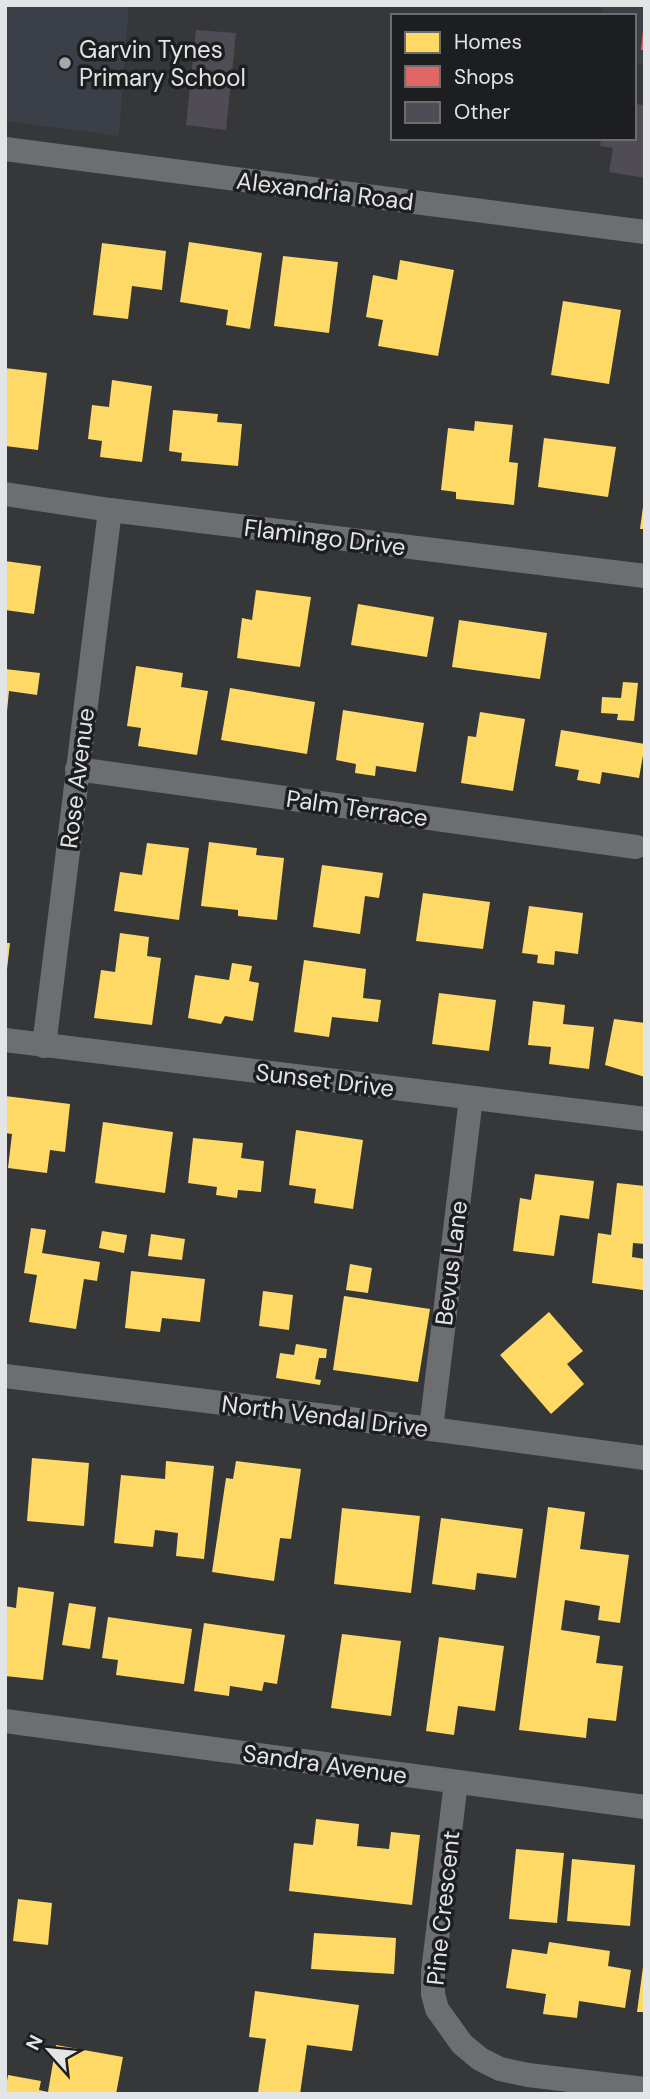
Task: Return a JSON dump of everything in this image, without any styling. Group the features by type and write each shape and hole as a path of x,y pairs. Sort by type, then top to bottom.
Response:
{"street":[{"name":"Alexandria Road","path":"5,149 645,232"},
{"name":"Flamingo Drive","path":"5,494 110,510 645,576"},
{"name":"Rose Avenue","path":"44,1045 110,510"},
{"name":"Palm Terrace","path":"77,769 636,847"},
{"name":"Sunset Drive","path":"5,1040 645,1119"},
{"name":"Bevus Lane","path":"431,1429 471,1098"},
{"name":"North Vendal Drive","path":"5,1376 645,1458"},
{"name":"Sandra Avenue","path":"5,1721 645,1807"},
{"name":"Pine Crescent","path":"456,1782 433,1972 433,1994 437,2009 462,2044 480,2059 500,2069 528,2075 645,2089"}],"shaded area":[{"name":"Garvin Tynes Primary School","path":"5,5 129,5 119,136 5,121"},
{"path":"602,5 645,5 645,64 636,63 636,14 601,14"}],"building: Homes":[{"path":"189,242 262,253 250,329 226,325 228,310 180,302"},
{"path":"102,243 166,251 162,290 132,286 128,319 93,315"},
{"path":"283,256 338,262 329,333 274,326"},
{"path":"400,260 454,270 438,356 378,346 383,320 366,317 373,275 397,280"},
{"path":"563,301 621,310 609,384 551,375"},
{"path":"5,368 47,373 38,450 5,446"},
{"path":"112,380 152,386 142,462 100,457 102,441 88,439 92,405 109,407"},
{"path":"173,410 218,414 217,422 242,424 238,466 181,461 182,453 169,451"},
{"path":"475,421 513,425 509,462 518,463 514,505 456,499 456,492 441,490 448,428 474,431"},
{"path":"544,438 616,447 608,497 538,487"},
{"path":"643,507 645,529 640,529"},
{"path":"5,561 41,566 34,614 5,610"},
{"path":"256,590 311,597 300,667 237,658 242,618 252,620"},
{"path":"358,604 434,617 427,657 351,645"},
{"path":"459,620 547,633 540,679 452,667"},
{"path":"136,666 183,673 181,687 208,691 197,755 138,746 141,728 127,726"},
{"path":"5,669 40,673 37,695 9,691 7,711"},
{"path":"623,682 638,683 634,721 617,720 618,714 601,713 602,697 621,698"},
{"path":"230,688 315,702 307,754 221,740"},
{"path":"343,710 424,723 416,772 376,766 375,776 355,773 356,764 336,760"},
{"path":"480,712 525,719 513,791 461,783 468,736 476,737"},
{"path":"561,730 645,744 639,778 602,772 600,784 577,780 579,770 555,766"},
{"path":"209,842 257,848 256,855 284,858 277,920 238,916 238,910 201,906"},
{"path":"147,843 189,848 179,920 114,911 120,872 142,875"},
{"path":"322,865 383,873 379,898 365,896 360,934 313,927"},
{"path":"423,893 490,902 483,949 416,941"},
{"path":"529,906 583,913 578,954 555,951 554,965 537,963 538,955 522,953"},
{"path":"120,933 149,937 147,956 161,958 152,1025 94,1018 101,970 115,972"},
{"path":"5,943 10,943 7,969 5,968"},
{"path":"304,960 366,969 363,998 381,1000 378,1022 332,1017 329,1037 294,1032"},
{"path":"232,963 252,966 249,981 259,983 253,1021 225,1016 221,1024 188,1018 195,975 229,980"},
{"path":"439,993 496,1000 489,1051 432,1044"},
{"path":"533,1001 565,1005 563,1024 594,1027 589,1069 549,1064 551,1047 528,1045"},
{"path":"614,1019 645,1023 645,1077 605,1065"},
{"path":"5,1096 70,1104 65,1152 50,1150 47,1173 8,1168 12,1134 5,1133"},
{"path":"103,1122 173,1132 165,1193 95,1183"},
{"path":"296,1130 363,1140 353,1209 314,1203 316,1189 289,1185"},
{"path":"193,1138 243,1143 241,1158 264,1161 261,1192 238,1190 237,1198 216,1195 217,1187 188,1183"},
{"path":"535,1174 594,1181 589,1219 560,1215 554,1256 513,1251 520,1198 531,1200"},
{"path":"617,1183 645,1186 645,1244 633,1243 632,1257 645,1259 643,1290 592,1283 598,1233 611,1235"},
{"path":"31,1228 46,1230 42,1253 100,1262 97,1281 84,1279 76,1329 29,1322 37,1275 24,1273"},
{"path":"102,1231 127,1235 124,1253 99,1248"},
{"path":"151,1234 185,1239 182,1260 148,1256"},
{"path":"350,1264 372,1268 368,1293 346,1290"},
{"path":"131,1271 205,1279 200,1322 162,1318 160,1332 125,1328"},
{"path":"263,1291 293,1295 289,1330 259,1326"},
{"path":"344,1296 430,1309 418,1382 333,1370"},
{"path":"549,1312 583,1351 567,1364 584,1384 551,1414 500,1355"},
{"path":"296,1344 327,1349 326,1358 319,1358 315,1379 321,1380 320,1385 276,1378 280,1353 294,1355"},
{"path":"32,1458 89,1463 84,1526 27,1521"},
{"path":"166,1461 214,1466 204,1559 176,1556 178,1533 155,1530 153,1547 114,1543 121,1475 165,1479"},
{"path":"236,1461 301,1469 291,1539 280,1538 274,1581 212,1572 226,1478 233,1479"},
{"path":"548,1507 585,1512 580,1549 629,1555 620,1623 598,1620 600,1606 565,1600 561,1630 600,1636 596,1663 623,1666 616,1721 588,1718 586,1738 519,1730"},
{"path":"342,1508 420,1516 411,1593 334,1584"},
{"path":"441,1518 523,1529 516,1578 477,1573 475,1590 432,1584"},
{"path":"18,1587 54,1592 43,1680 5,1676 5,1606 16,1608"},
{"path":"69,1603 96,1607 90,1649 62,1645"},
{"path":"108,1617 192,1629 184,1684 116,1675 118,1660 102,1658"},
{"path":"204,1623 285,1635 277,1684 264,1682 262,1691 230,1686 229,1696 194,1691"},
{"path":"342,1634 401,1641 391,1716 331,1708"},
{"path":"439,1637 504,1646 495,1711 458,1706 454,1735 426,1731"},
{"path":"316,1819 359,1824 357,1846 389,1849 391,1832 420,1835 412,1905 289,1891 294,1843 313,1845"},
{"path":"516,1849 564,1853 557,1923 509,1919"},
{"path":"572,1859 635,1865 630,1926 567,1921"},
{"path":"18,1899 52,1903 48,1945 13,1941"},
{"path":"314,1933 396,1938 394,1974 311,1969"},
{"path":"549,1942 610,1951 608,1966 631,1970 625,2008 579,2001 577,2018 543,2014 546,1994 506,1988 512,1949 547,1954"},
{"path":"643,1967 645,2012 637,2012"},
{"path":"255,1991 359,2005 352,2051 307,2045 300,2094 258,2093 266,2039 249,2037"},
{"path":"56,2045 123,2057 116,2094 5,2094 8,2075 41,2081 39,2090 48,2092"}],"building: Shops":[{"path":"643,31 645,50 641,50"}],"building: Other":[{"path":"196,30 236,33 226,130 186,125"},
{"path":"636,104 645,105 645,178 609,172 613,148 600,146 601,140 636,140"}],"place":[{"name":"Garvin Tynes Primary School","path":"65,63"}]}
